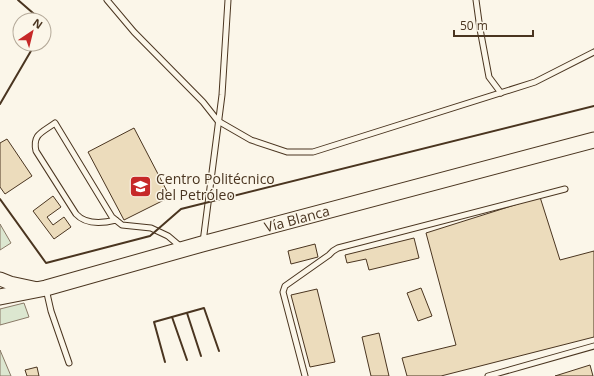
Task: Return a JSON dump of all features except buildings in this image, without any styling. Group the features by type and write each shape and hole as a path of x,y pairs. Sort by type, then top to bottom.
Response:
{"main road":[{"name":"Vía Blanca","path":"0,297 42,288 594,140"}],"street":[{"path":"0,279 10,283 42,288"}],"lane":[{"path":"107,0 134,32 203,102 218,121 251,140 287,152 313,152 535,82 594,52"},
{"path":"202,244 222,95 228,0"},
{"path":"476,0 489,76 501,93"},
{"path":"116,220 104,222 89,221 80,218 76,214 36,151 34,143 39,134 55,123 112,217 116,220 122,225 152,228 168,236 183,250"},
{"path":"304,376 283,292 285,286 333,251 346,246 565,189"},
{"path":"42,288 69,363"},
{"path":"488,376 594,346"}],"green space":[{"path":"0,224 11,243 0,250"},
{"path":"24,303 29,317 0,325 0,309"},
{"path":"0,350 11,376 0,376"}],"wall":[{"path":"18,0 32,12"},
{"path":"0,104 30,52"},
{"path":"0,199 46,263 150,236 181,209 594,106"},
{"path":"165,362 154,322 204,308 219,351"},
{"path":"187,313 201,356"},
{"path":"172,317 187,360"}],"place":[{"name":"Centro Politécnico del Petróleo","path":"141,187"}]}
